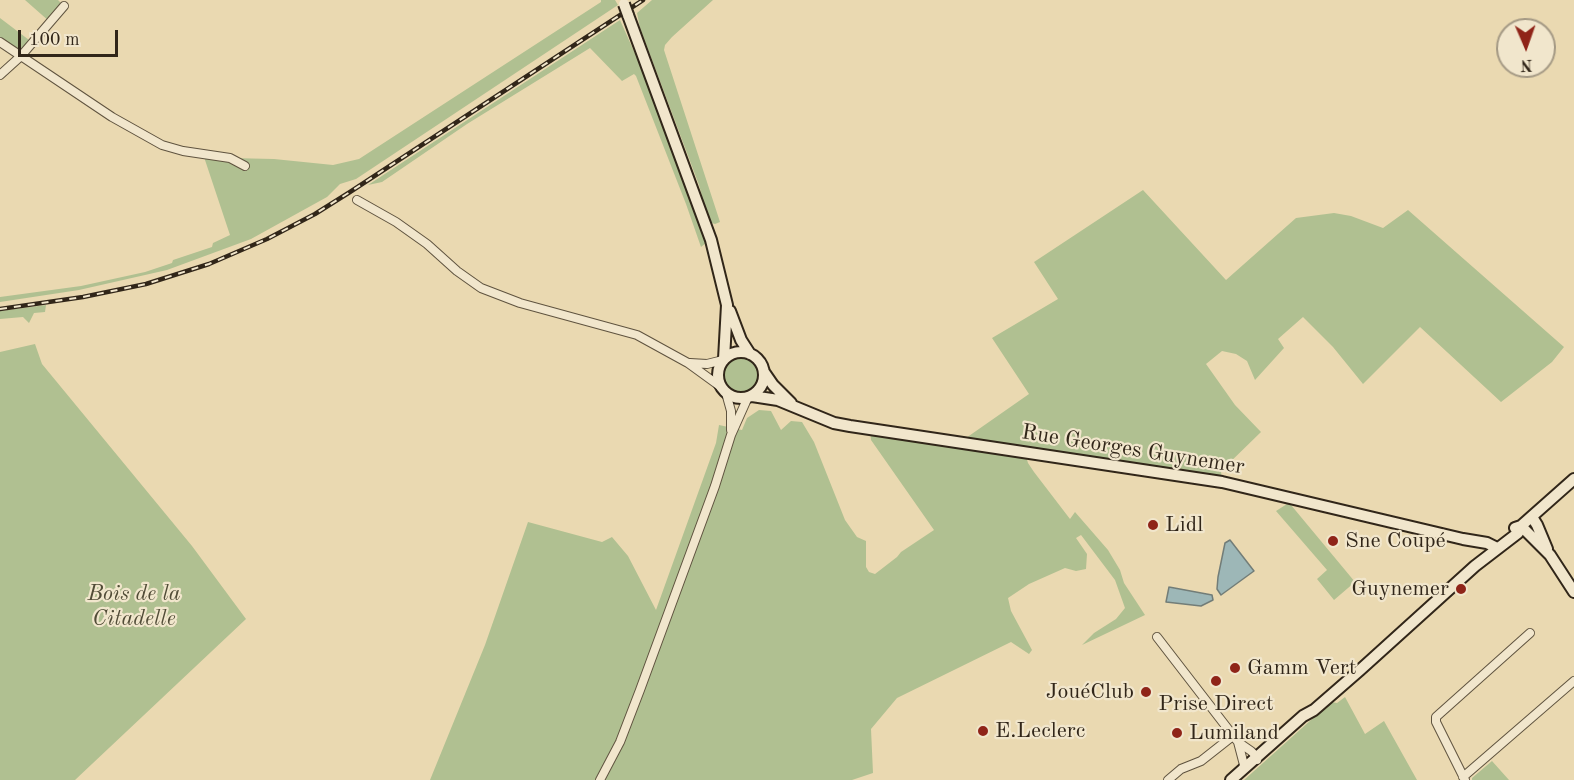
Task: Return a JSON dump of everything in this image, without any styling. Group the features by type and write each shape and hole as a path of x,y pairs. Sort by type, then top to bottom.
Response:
{"street":[{"path":"600,780 620,741 640,690 715,486 731,435 750,396 761,386 764,372 759,361 750,354 741,340 727,305 711,240 623,2"},
{"path":"0,75 21,56 64,6"},
{"path":"0,42 121,122 162,145 183,151 230,158 245,166"},
{"path":"357,200 404,227 481,288 520,303 637,335 688,363 736,398 750,396"},
{"path":"727,305 724,360 717,376 731,411 731,435"},
{"path":"688,363 707,364 724,360 736,352 750,354"},
{"name":"Rue Georges Guynemer","path":"764,372 773,385 796,407"},
{"name":"Rue Georges Guynemer","path":"750,396 778,400 834,423 870,430 1222,482 1487,543 1497,548"},
{"path":"1241,776 1257,756 1303,716 1314,710 1497,548 1512,530 1532,517 1574,479"},
{"path":"1532,517 1550,555 1574,592"},
{"path":"1521,526 1550,555"},
{"path":"1463,539 1474,545 1486,557"},
{"path":"1530,633 1436,717 1436,722 1464,779 1574,681"},
{"path":"1157,637 1236,739 1257,756"},
{"path":"1232,780 1241,776 1308,720 1314,710"},
{"path":"1236,739 1244,765 1241,776"},
{"path":"1168,780 1182,769 1201,761 1236,739"}],"green space":[{"path":"25,0 58,0 64,6 50,22"},
{"path":"601,0 615,0 618,5 356,179 340,184 327,197 251,239 167,270 79,290 0,302 0,297 81,286 145,272 212,247 213,243 230,235 203,154 333,165 359,159"},
{"path":"652,0 713,0 672,37 664,50 720,222 715,224 709,222 699,185 640,28 637,13"},
{"path":"0,18 33,43 21,56 0,42"},
{"path":"620,20 645,76 701,227 706,243 701,247 636,76 634,74 622,81 590,48 467,124 382,182 368,185"},
{"path":"1143,190 1226,280 1296,218 1334,213 1351,216 1383,228 1408,210 1564,347 1552,362 1501,402 1420,327 1363,384 1333,347 1303,317 1278,339 1284,348 1255,380 1247,361 1236,354 1222,351 1206,364 1235,405 1261,432 1221,471 1222,482 1025,453 1034,472 1070,519 1075,512 1108,550 1120,570 1124,583 1145,615 1082,645 1094,633 1116,619 1125,608 1115,580 1081,535 1076,538 1087,554 1086,569 1076,571 1065,568 1029,584 1008,598 1011,611 1032,650 1029,654 1011,642 897,698 871,729 873,773 852,780 430,780 485,645 528,522 602,542 612,537 628,556 656,610 716,443 719,425 742,430 747,418 759,410 771,411 781,430 791,421 802,422 814,442 845,520 857,537 866,541 866,567 869,572 875,574 901,552 934,530 871,440 870,430 963,443 966,438 1029,394 992,338 1058,299 1034,262"},
{"path":"46,305 45,312 34,313 29,323 23,317 0,319 0,311"},
{"name":"Bois de la Citadelle","path":"35,344 42,364 192,546 246,619 75,780 0,780 0,352"},
{"path":"740,358 752,364 758,376 752,388 740,394 728,388 722,376 728,364"},
{"path":"1287,504 1291,505 1355,582 1334,600 1317,579 1327,570 1276,511"},
{"path":"1345,697 1365,734 1384,721 1417,780 1244,780 1331,702 1337,703"},
{"path":"1492,761 1509,780 1472,780 1472,778"}],"water":[{"path":"1230,540 1254,571 1221,595 1217,589 1218,577 1225,543"},
{"path":"1169,587 1212,595 1213,600 1201,606 1166,602"}],"railway":[{"path":"0,309 83,297 146,284 209,264 267,239 315,214 350,192 643,0"}],"place":[{"name":"Lidl","path":"1153,525"},
{"name":"Sne Coupé","path":"1333,541"},
{"name":"Guynemer","path":"1461,589"},
{"name":"Gamm Vert","path":"1235,668"},
{"name":"Prise Direct","path":"1216,681"},
{"name":"JouéClub","path":"1146,692"},
{"name":"E.Leclerc","path":"983,731"},
{"name":"Lumiland","path":"1177,733"}]}
